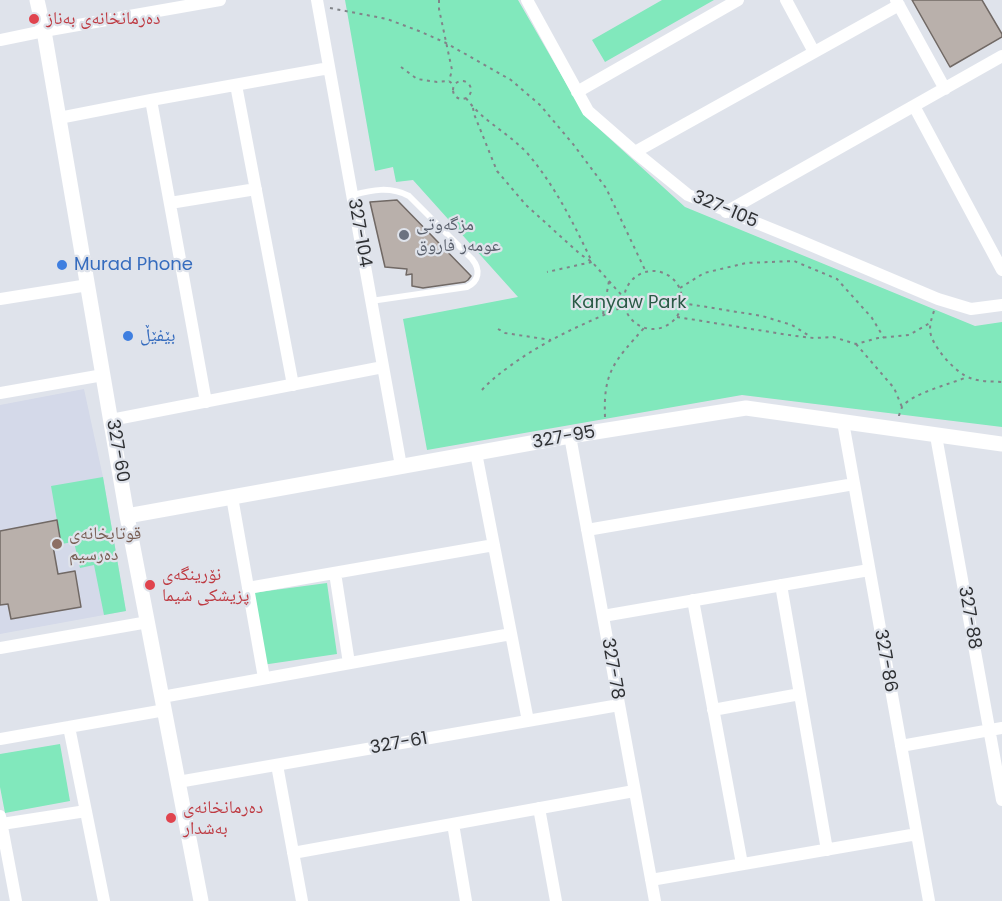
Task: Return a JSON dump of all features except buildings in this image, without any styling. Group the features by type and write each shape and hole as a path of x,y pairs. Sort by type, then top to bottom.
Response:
{"street":[{"name":"327-60","path":"37,0 127,516 201,901"},
{"path":"0,40 220,0"},
{"name":"327-105","path":"527,0 588,111 687,195 938,299 971,309 1002,305"},
{"path":"577,92 738,0"},
{"path":"786,0 814,52"},
{"path":"634,152 897,3 945,89"},
{"name":"327-104","path":"317,4 401,466"},
{"path":"726,212 1002,56"},
{"path":"59,118 329,68"},
{"path":"236,85 293,385"},
{"path":"151,100 206,402"},
{"path":"914,106 1002,270"},
{"path":"170,202 256,189"},
{"path":"0,299 88,285"},
{"path":"111,420 383,367"},
{"path":"0,393 103,375"},
{"name":"327-95","path":"127,516 570,436 746,408 1002,444"},
{"name":"327-86","path":"843,422 929,901"},
{"name":"327-78","path":"570,436 655,901"},
{"name":"327-88","path":"936,436 996,730 1002,800"},
{"path":"476,453 528,721"},
{"path":"587,530 854,484"},
{"path":"232,497 264,678"},
{"path":"248,588 494,545"},
{"path":"603,616 869,570"},
{"path":"335,573 349,663"},
{"path":"781,585 827,850"},
{"path":"693,600 742,864"},
{"path":"0,648 148,622"},
{"path":"0,739 69,727 264,678 511,634"},
{"path":"713,710 800,694"},
{"name":"327-61","path":"178,782 619,705"},
{"path":"69,727 104,901"},
{"path":"901,746 996,730"},
{"path":"277,765 302,901"},
{"path":"293,853 634,791"},
{"path":"539,808 556,900 543,901"},
{"path":"16,901 1,820 86,811"},
{"path":"453,824 466,901"},
{"path":"651,880 917,834"}],"lane":[{"path":"352,195 390,189 409,196 476,264 478,269 476,280 467,287 371,301"}],"path":[{"path":"439,0 452,70 449,81"},
{"path":"317,4 387,19 419,31 446,43 511,80 540,105 606,188 645,272"},
{"path":"401,67 417,79 449,81 455,86"},
{"path":"461,82 469,85 470,94 466,98 460,99 455,96 453,91 456,84 461,82"},
{"path":"466,98 473,108 527,153 557,195 592,262"},
{"path":"473,108 497,171 526,205 592,262 625,299"},
{"path":"680,288 704,273 746,263 794,261 837,279 872,318 884,338"},
{"path":"547,272 592,262"},
{"path":"645,272 660,272 670,276 680,288 681,309 677,317 665,327 655,330 644,328 628,315 625,299 629,285 645,272"},
{"path":"603,315 609,281"},
{"path":"938,299 930,322 931,338 948,363 967,377 1002,382"},
{"path":"682,303 762,316 792,325 814,338"},
{"path":"482,390 489,381 524,355 625,306"},
{"path":"677,317 795,336 833,337 856,344 909,335 930,322"},
{"path":"605,430 606,382 616,359 644,328"},
{"path":"498,329 505,333 551,340"},
{"path":"856,344 894,388 902,407"},
{"path":"894,429 902,407 911,399 967,377"}],"shaded area":[{"name":"قوتابخانەی دەرسیم","path":"84,389 103,477 126,611 0,634 0,405"}],"green space":[{"name":"Kanyaw Park","path":"345,0 518,0 585,116 685,207 975,326 1002,322 1002,427 742,395 427,450 403,319 518,297 413,180 396,182 393,167 375,171"},
{"path":"662,0 714,0 605,62 592,40"},
{"path":"103,477 126,611 104,615 94,565 80,568 74,542 61,544 51,486"},
{"path":"327,583 337,654 262,665 252,593"},
{"path":"60,744 70,801 5,813 0,787 0,754"}],"place":[{"name":"دەرمانخانەی بەناز","path":"34,19"},
{"name":"مزگەوتی عومەر فاروق","path":"404,235"},
{"name":"Murad Phone","path":"62,265"},
{"name":"بێفێڵ","path":"128,336"},
{"name":"قوتابخانەی دەرسیم","path":"57,544"},
{"name":"نۆرینگەی پزیشکی شیما","path":"150,585"},
{"name":"دەرمانخانەی بەشدار","path":"171,818"}]}
